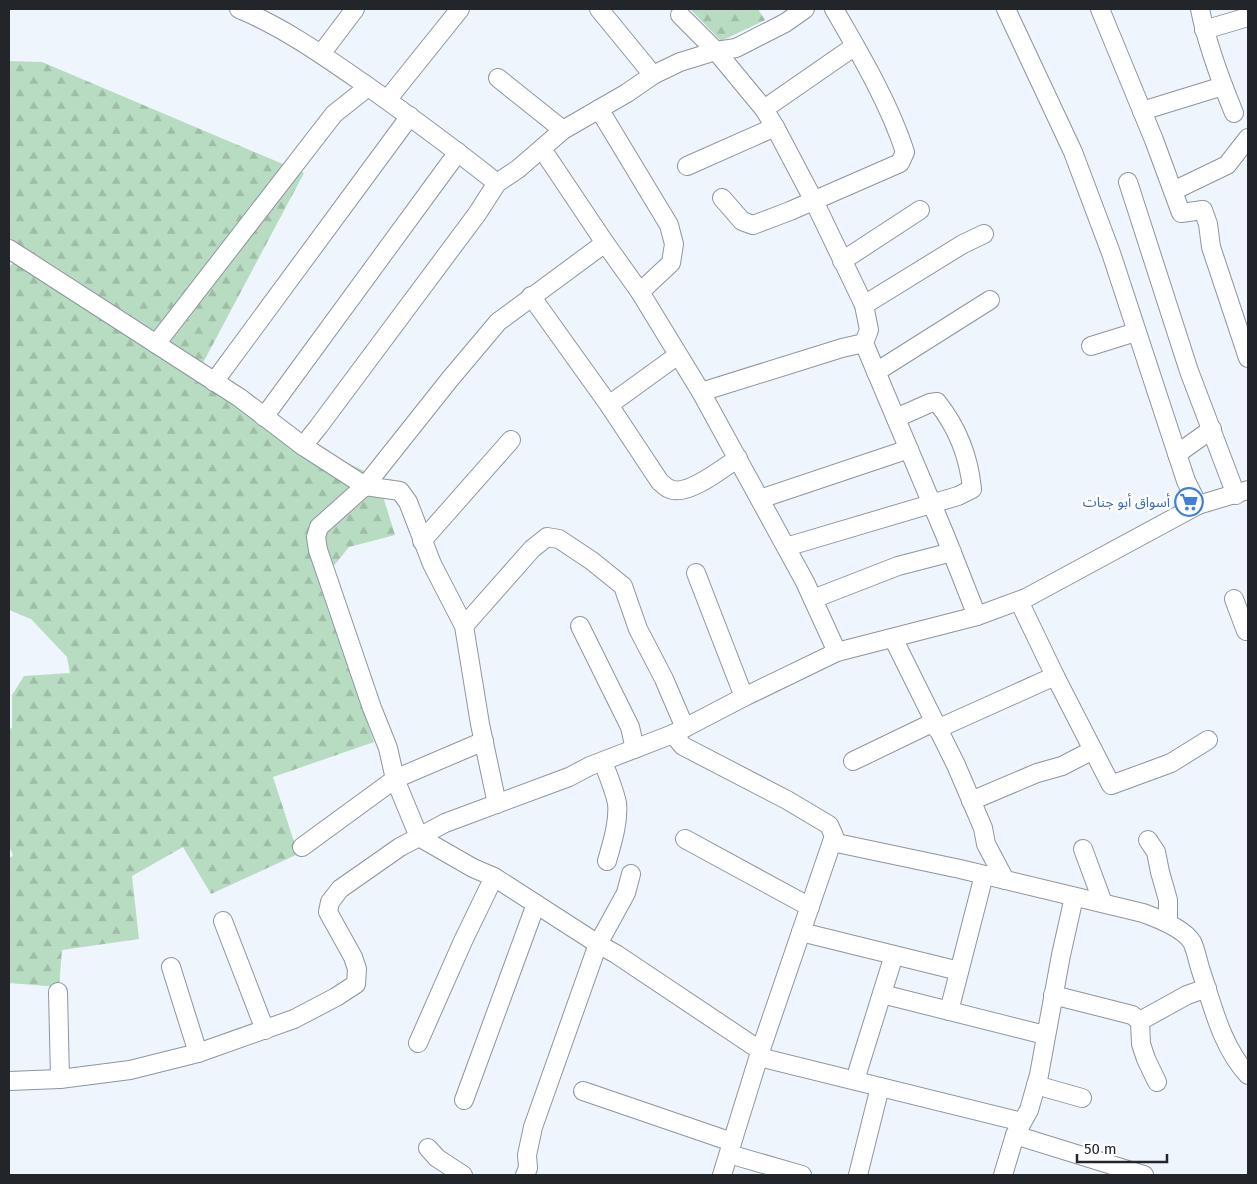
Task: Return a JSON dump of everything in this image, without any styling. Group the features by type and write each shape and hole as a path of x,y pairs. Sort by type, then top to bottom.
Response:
{"street":[{"path":"239,9 252,14 321,54 410,116 497,183"},
{"path":"321,54 355,9"},
{"path":"387,100 460,9"},
{"path":"600,9 653,75"},
{"path":"303,446 478,214 497,183 518,169 563,130 653,75 680,62 716,51 736,48 785,23 805,9"},
{"path":"722,198 742,222 753,225 774,218 900,163 905,152 900,136 865,62 834,9"},
{"path":"1006,9 1074,152 1111,253 1186,481 1198,506"},
{"path":"1100,9 1181,213 1203,210 1208,224 1211,247 1241,315 1248,358"},
{"path":"1200,9 1204,30 1234,113"},
{"path":"680,15 716,51 764,109 814,201 864,305 869,330 864,343 932,503 977,616"},
{"path":"1204,30 1248,17"},
{"path":"764,109 855,46"},
{"path":"498,78 563,130"},
{"path":"1142,111 1223,86"},
{"path":"156,344 334,114 368,87"},
{"path":"599,109 669,224 674,244 671,263 640,292"},
{"path":"214,382 410,116"},
{"path":"687,166 775,127"},
{"path":"1173,191 1227,165 1248,138"},
{"path":"542,149 640,292 701,392 813,599 837,652"},
{"path":"264,417 458,152"},
{"path":"9,1081 60,1079 130,1070 198,1053 294,1019 356,984 357,969 328,912 330,902 340,889 400,847 445,824 569,777 679,731 837,652 977,616 1019,601 1198,506 1242,492 1212,430 1186,362 1128,182"},
{"path":"842,261 920,210"},
{"path":"864,305 963,244 984,234"},
{"path":"605,243 498,322 365,486 319,528 316,537 318,550 372,708 388,748 396,779 419,837 494,877 616,954 760,1054 1018,1128 1144,1175"},
{"path":"9,250 214,382 303,446 365,486 400,491 408,502 432,564 464,626 497,804"},
{"path":"531,296 609,405 660,482 670,490 683,490 707,479 738,458"},
{"path":"876,372 990,300"},
{"path":"1091,346 1136,332"},
{"path":"701,392 842,348 864,343"},
{"path":"609,405 678,355"},
{"path":"786,548 958,496 972,489 970,471 965,456 947,416 937,402 930,403 896,418"},
{"path":"1177,454 1212,430"},
{"path":"422,541 511,440"},
{"path":"760,499 908,449"},
{"path":"464,626 532,549 547,537 559,538 623,586 638,629 664,679 683,746 787,800 830,825 834,836 760,1054 722,1175"},
{"path":"813,599 898,566 952,552"},
{"path":"696,573 744,697"},
{"path":"1234,599 1246,631 1248,630"},
{"path":"1019,601 1111,785 1171,763 1208,740"},
{"path":"580,626 630,727 635,749"},
{"path":"893,638 971,801 983,828 986,844 1004,880"},
{"path":"853,761 1055,676"},
{"path":"302,847 396,779 484,741"},
{"path":"971,801 1037,773 1062,766 1093,750"},
{"path":"603,762 614,795 617,814 607,861"},
{"path":"684,839 810,907"},
{"path":"1148,840 1156,852 1168,900 1168,922"},
{"path":"832,842 1103,903 1143,913 1168,922 1191,941 1211,1004 1229,1049 1239,1066 1248,1075"},
{"path":"1083,849 1103,903"},
{"path":"525,1175 528,1168 527,1155 533,1127 598,944 626,893 632,874"},
{"path":"949,1011 984,875"},
{"path":"418,1043 455,957 494,877"},
{"path":"1003,1175 1018,1128 1029,1110 1036,1085 1074,897"},
{"path":"464,1100 536,904"},
{"path":"223,921 265,1030"},
{"path":"802,932 959,971"},
{"path":"854,1080 894,955"},
{"path":"170,967 198,1053"},
{"path":"1140,1021 1187,995 1207,988"},
{"path":"58,992 60,1079"},
{"path":"882,994 1045,1036"},
{"path":"1053,995 1132,1015 1140,1021"},
{"path":"1140,1021 1141,1044 1157,1082"},
{"path":"1036,1085 1082,1098"},
{"path":"858,1175 880,1087"},
{"path":"583,1091 802,1175"},
{"path":"428,1148 437,1158 463,1175"}],"green space":[{"path":"690,9 758,9 765,20 721,41"},
{"path":"9,61 42,62 304,173 197,374 272,427 377,477 395,535 349,547 319,584 374,742 273,777 298,854 211,894 183,847 132,876 139,939 62,950 59,987 9,983 9,859 13,855 9,846 9,729 12,728 12,695 24,676 70,673 67,657 31,619 9,610 9,267 23,253 9,239"}],"place":[{"name":"أسواق أبو جنات","path":"1189,502"}]}
